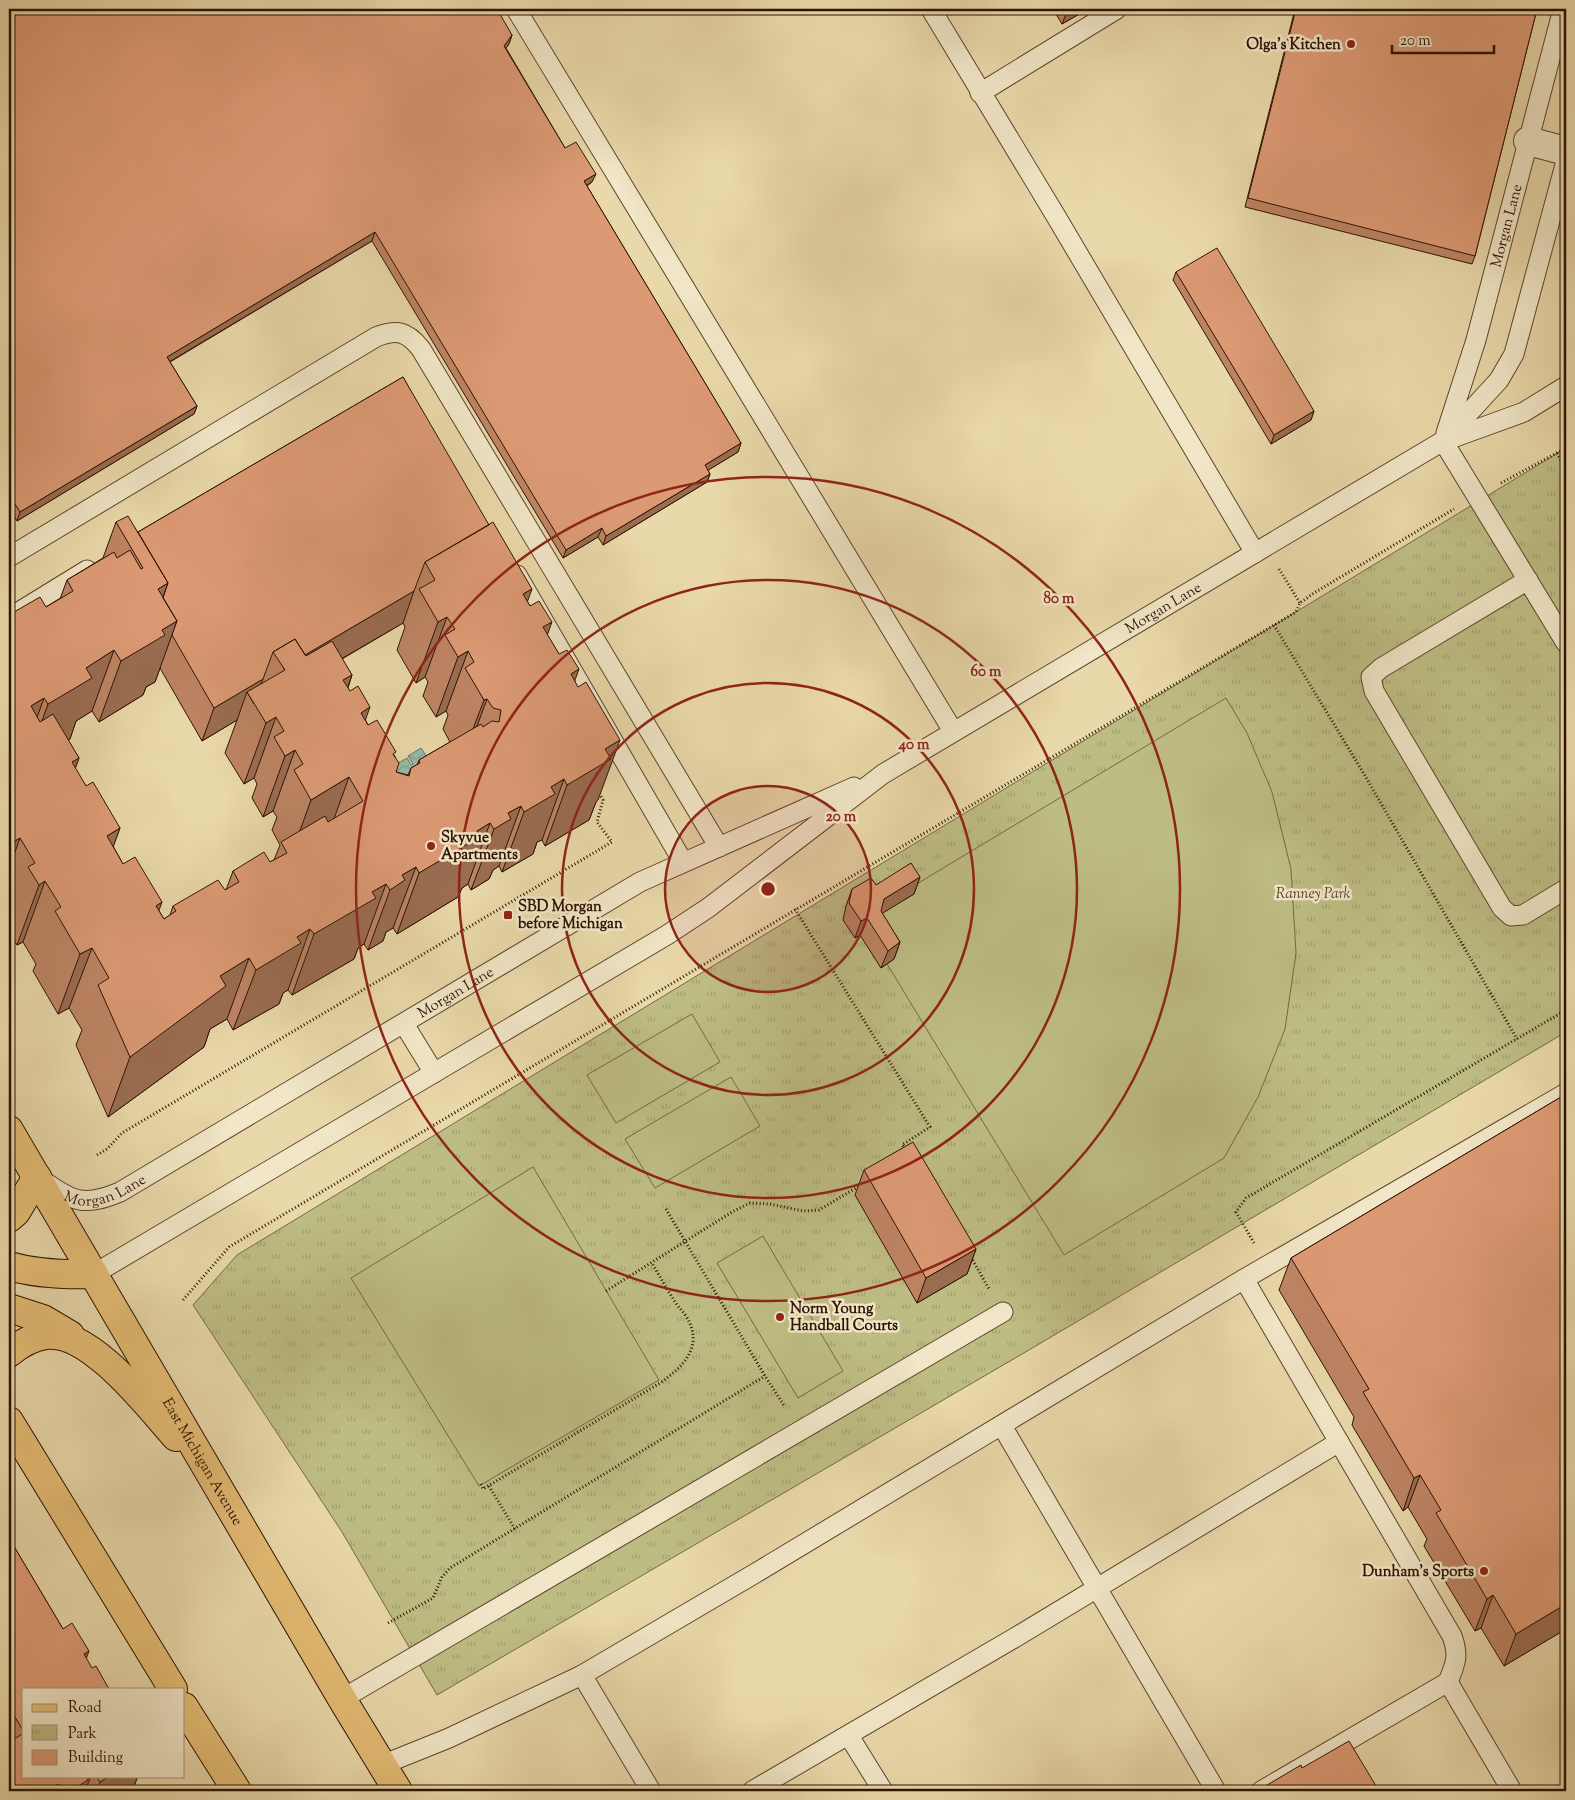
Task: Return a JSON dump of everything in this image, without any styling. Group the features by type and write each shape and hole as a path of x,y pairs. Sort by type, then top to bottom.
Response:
{"main road":[{"name":"East Michigan Avenue","path":"9,1130 342,1699 398,1791"},
{"path":"9,1218 16,1212 37,1177"},
{"path":"9,1266 29,1272 94,1274"},
{"path":"9,1308 43,1319 70,1334 115,1370 212,1477"},
{"path":"9,1353 24,1342 48,1335 62,1337 88,1348"},
{"path":"9,1421 171,1688"},
{"path":"185,1708 231,1782"}],"street":[{"path":"1528,141 1566,150"}],"lane":[{"path":"516,9 953,731"},
{"path":"931,9 980,93 1260,550"},
{"path":"980,93 1117,9"},
{"name":"Morgan Lane","path":"1443,441 1476,340 1562,9"},
{"name":"Morgan Lane","path":"94,1274 667,935 708,908 882,774 1443,441 1499,380 1514,354 1566,161"},
{"path":"9,557 376,337 389,332 403,333 412,338 421,349 718,847"},
{"path":"1566,386 1524,412 1443,441 1566,643"},
{"path":"508,561 682,862"},
{"path":"9,618 99,563"},
{"path":"1528,580 1381,668 1371,677 1374,691 1502,908 1511,916 1523,915 1566,889"},
{"name":"Morgan Lane","path":"37,1177 61,1193 81,1202 101,1200 120,1192 640,882 882,774"},
{"path":"404,1024 434,1074"},
{"path":"382,1765 448,1738 582,1675 1002,1426 1244,1279 1268,1267 1566,1094"},
{"path":"1244,1279 1452,1636 1457,1651 1454,1668 1448,1682 1261,1791"},
{"path":"342,1699 1003,1312"},
{"path":"1002,1426 1216,1791"},
{"path":"752,1791 849,1736 1339,1442"},
{"path":"582,1675 651,1791"},
{"path":"1448,1682 1512,1791"},
{"path":"849,1736 883,1791"}],"path":[{"path":"183,1300 229,1248 1296,612 1300,603 1476,496 1566,448"},
{"path":"1557,453 1566,469"},
{"path":"1260,550 1300,603"},
{"path":"1274,625 1369,782 1517,1039"},
{"path":"97,1155 107,1149 122,1133 612,842 597,822 603,800 593,784"},
{"path":"796,909 930,1127 902,1145 911,1156"},
{"path":"1268,1267 1236,1212 1246,1198 1566,1010"},
{"path":"606,1291 685,1240 750,1203 770,1204 803,1211 818,1210 869,1180"},
{"path":"666,1209 765,1376 787,1409"},
{"path":"969,1255 1003,1312"},
{"path":"481,1484 483,1489 489,1486 660,1383 677,1371 686,1361 692,1345 692,1331 686,1317 652,1263"},
{"path":"388,1623 433,1598 442,1577 450,1568 765,1376"},
{"path":"489,1486 515,1528"}],"green space":[{"name":"Ranney Park","path":"1566,448 1566,1032 1029,1350 437,1695 342,1532 193,1305 237,1255"},
{"path":"1226,698 1247,733 1272,792 1291,869 1296,953 1285,1029 1258,1097 1224,1158 1064,1255 887,964 878,916 910,888"},
{"path":"692,1014 720,1062 616,1123 587,1075"},
{"path":"731,1077 760,1126 655,1188 625,1139"},
{"path":"533,1167 659,1380 479,1486 351,1278"},
{"name":"Norm Young Handball Courts","path":"763,1236 843,1371 798,1398 717,1263"}],"water":[{"path":"421,748 427,757 434,752 401,782 383,772 407,758 411,765 413,764 408,756"}],"building":[{"path":"9,9 497,9 512,35 504,46 565,148 576,142 596,174 584,181 741,443 705,465 710,474 606,536 602,528 566,550 375,232 167,357 197,406 20,512 9,494"},
{"path":"1296,9 1537,9 1475,256 1248,198"},
{"path":"1217,248 1314,411 1274,435 1176,272"},
{"path":"403,377 489,525 425,562 414,591 305,655 295,639 273,652 263,679 214,708 172,635 177,621 163,598 168,583 138,532"},
{"path":"128,516 168,583 158,589 177,621 162,630 165,635 121,661 114,650 86,668 92,678 48,704 44,698 31,706 40,722 53,714 79,758 72,762 86,786 93,782 120,828 107,836 123,864 135,857 162,902 156,906 164,919 176,911 173,906 218,880 225,890 239,882 233,871 264,852 270,862 287,853 281,842 325,816 328,822 363,801 349,777 311,800 294,770 303,764 295,750 285,756 274,737 284,731 276,717 266,723 247,692 285,670 273,652 295,639 306,656 332,641 352,675 343,680 350,691 358,686 370,707 361,713 368,725 377,720 396,752 393,754 399,763 396,772 409,776 411,768 420,763 419,760 481,724 483,727 492,721 499,722 501,710 493,708 487,699 484,700 465,668 474,662 468,651 458,657 445,635 455,629 447,617 438,622 419,589 435,580 425,562 493,522 532,589 523,594 530,606 539,601 552,622 543,627 559,654 567,650 579,669 571,674 578,687 586,682 620,740 605,749 611,759 567,785 564,779 551,787 555,794 524,812 521,806 508,813 511,819 494,829 490,823 477,831 481,836 419,873 416,867 402,875 405,880 390,890 386,884 372,892 376,898 314,934 310,929 297,937 301,943 256,970 249,958 220,976 226,986 130,1057 98,985 109,978 92,948 80,954 55,911 61,907 45,881 39,885 28,867 35,863 20,838 13,842 9,834 9,615 40,597 46,607 73,591 67,580 114,552 117,558 130,550 141,569 143,568 116,522"},
{"path":"911,863 920,877 884,899 881,911 900,942 888,951 867,918 861,921 849,903 852,889 871,878 876,885"},
{"path":"1566,1094 1566,1604 1516,1634 1493,1595 1487,1599 1436,1513 1441,1510 1420,1475 1414,1478 1363,1392 1369,1389 1291,1258"},
{"path":"913,1142 976,1249 926,1278 864,1170"},
{"path":"9,1538 63,1629 72,1623 89,1651 84,1654 92,1668 96,1666 108,1688 22,1688 22,1729 15,1717 9,1721"},
{"path":"22,1734 22,1778 87,1778 88,1780 70,1791 63,1791 58,1784 51,1789 53,1791 9,1791 9,1742"},
{"path":"1349,1741 1379,1791 1257,1791 1301,1765 1302,1768"},
{"path":"97,1778 106,1778 100,1782"}],"place":[{"name":"Olga's Kitchen","path":"1351,44"},
{"name":"Skyvue Apartments","path":"431,846"},
{"name":"SBD Morgan before Michigan","path":"508,915"},
{"name":"Norm Young Handball Courts","path":"780,1317"},
{"name":"Dunham's Sports","path":"1484,1571"}]}
